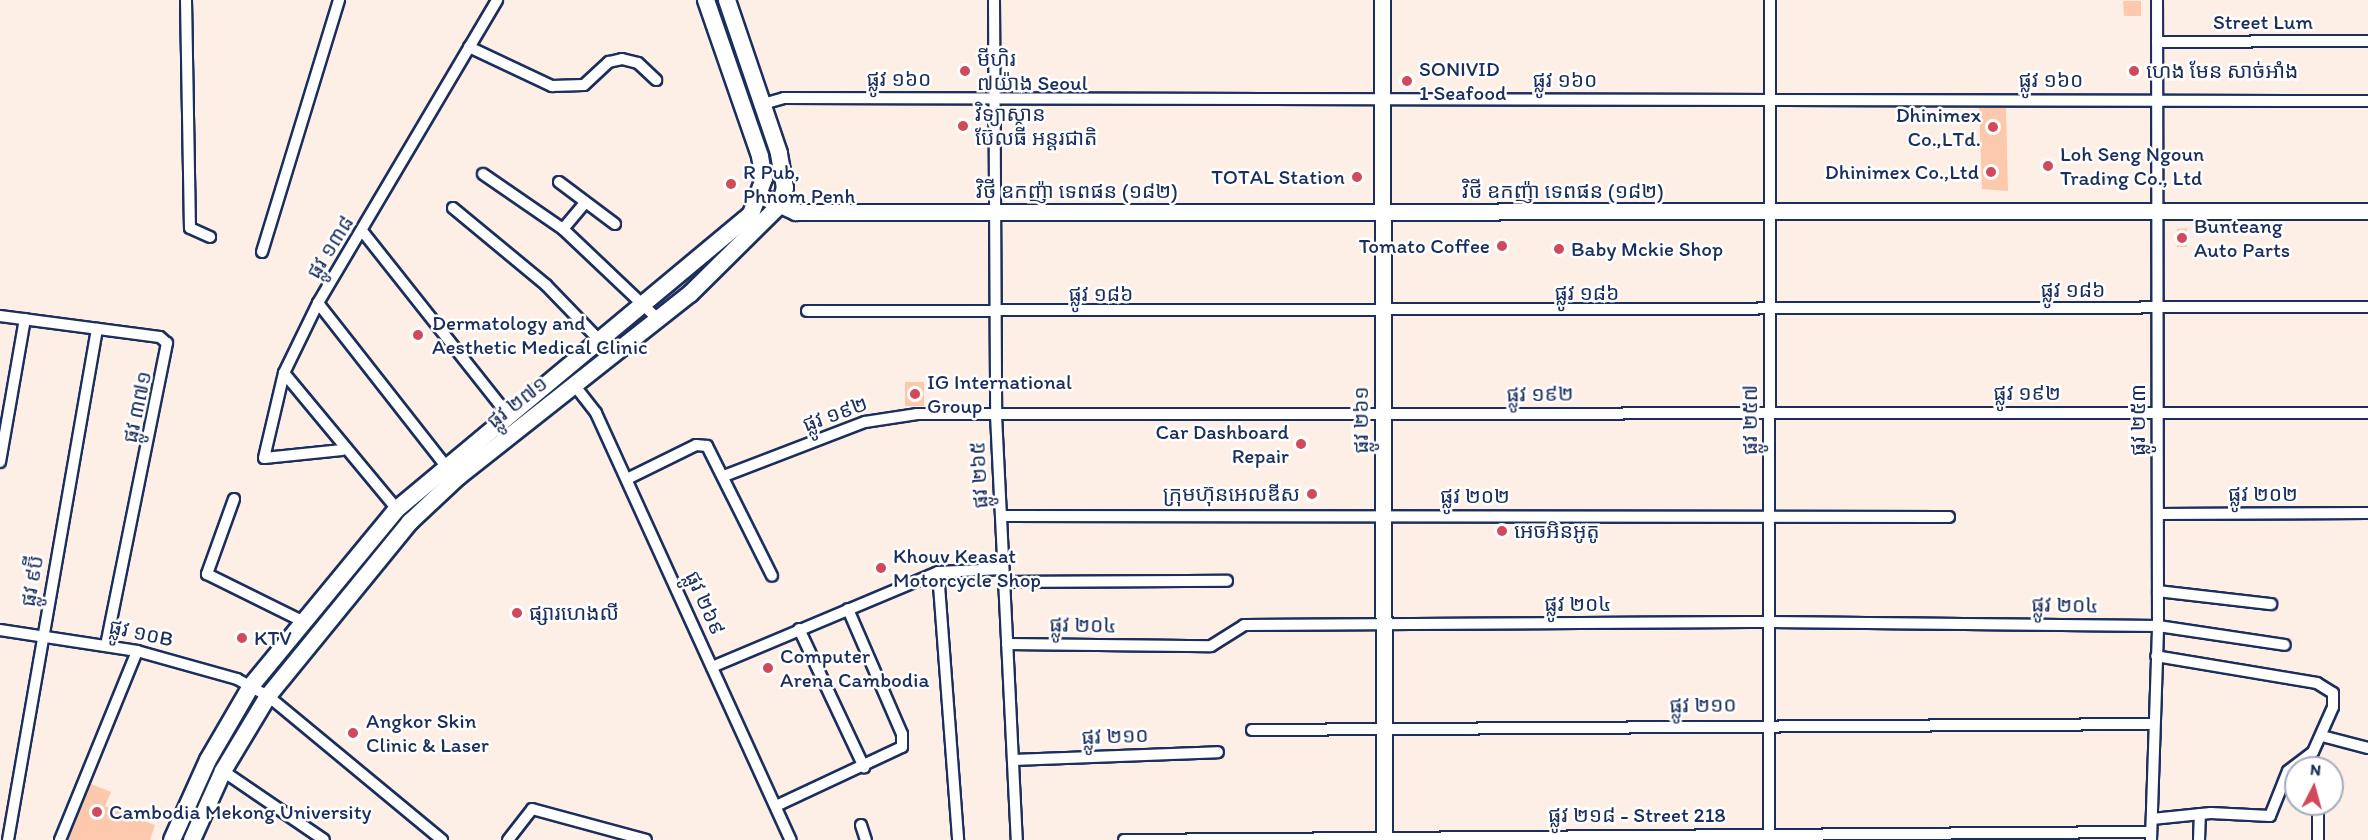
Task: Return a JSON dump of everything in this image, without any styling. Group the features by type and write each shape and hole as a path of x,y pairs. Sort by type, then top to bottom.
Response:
{"main road":[{"path":"716,1 763,104 784,177 780,205"},
{"path":"716,1 760,156 761,196"},
{"name":"ផ្លូវ ២៧១","path":"172,840 208,760 251,686 302,621 397,509 445,465 507,414 646,305 751,214 761,196"},
{"name":"ផ្លូវ ២៧១","path":"192,840 223,771 268,696 410,522 658,319 752,238 780,205"}],"street":[{"path":"186,0 190,228 210,237"},
{"path":"262,252 339,0"},
{"name":"ផ្លូវ ១៣៨","path":"342,450 264,458 284,373 318,303 363,232 496,0"},
{"name":"ផ្លូវ ២៦៥","path":"994,0 996,415 1017,840"},
{"name":"ផ្លូវ ២៦១","path":"1382,0 1384,837"},
{"name":"ផ្លូវ ២៥៧","path":"1769,837 1770,0"},
{"name":"ផ្លូវ ២៥៣","path":"2151,836 2158,626 2157,0"},
{"name":"Street Lum","path":"2157,42 2368,41"},
{"path":"469,47 552,86 584,85 609,62 622,58 638,63 656,80"},
{"name":"ផ្លូវ ១៦០","path":"763,104 784,98 2368,101"},
{"path":"483,174 563,229 646,305 658,319"},
{"path":"559,182 615,224"},
{"name":"វិថី ឧកញ៉ា ទេពផន (១៨២)","path":"761,196 795,212 2368,211"},
{"path":"563,229 585,203"},
{"path":"453,208 546,285 601,342"},
{"path":"363,232 507,414"},
{"path":"318,303 445,465"},
{"name":"ផ្លូវ ១៨៦","path":"807,311 1770,313 2368,307"},
{"name":"ផ្លូវ ៣៧១","path":"0,316 160,337 167,343 106,645"},
{"path":"0,462 25,319"},
{"name":"ផ្លូវ ៩ប៊ី","path":"8,840 97,329"},
{"path":"284,373 342,450 397,509"},
{"name":"ផ្លូវ ២៦៩","path":"575,386 596,413 791,840"},
{"name":"ផ្លូវ ១៩២","path":"724,476 877,418 996,415 1770,412 2368,413"},
{"path":"627,479 702,443 724,476 772,576"},
{"path":"234,500 207,574 302,621"},
{"name":"ផ្លូវ ២០២","path":"2158,514 2368,513"},
{"name":"ផ្លូវ ២០២","path":"1001,516 1949,517"},
{"path":"712,667 938,572 1004,569"},
{"path":"938,572 958,840"},
{"path":"1004,582 1227,581"},
{"path":"2157,591 2271,604"},
{"path":"776,806 864,767 903,743 848,609"},
{"name":"ផ្លូវ ២០៤","path":"1007,644 1211,646 1238,626 1770,622 2158,626 2285,645"},
{"path":"800,629 864,767"},
{"name":"ផ្លូវ ១០B","path":"0,630 137,651 251,686 268,696 442,840"},
{"path":"60,840 137,651"},
{"path":"2152,819 2200,814 2270,816 2288,771 2308,758 2322,736 2333,707 2328,688 2157,656"},
{"name":"ផ្លូវ ២១០","path":"1252,730 1769,723 2154,724"},
{"path":"2322,736 2368,748"},
{"name":"ផ្លូវ ២១០","path":"1013,760 1218,752"},
{"path":"223,771 324,840"},
{"path":"508,840 532,809 646,840"},
{"path":"2199,840 2200,814"},
{"path":"2318,816 2318,840"},
{"path":"861,825 866,840"},
{"name":"ផ្លូវ ២១៨ - Street 218","path":"1124,840 1384,837 2151,836"}],"building":[{"path":"2123,1 2141,1 2141,16 2124,16"},
{"name":"Dhinimex Co.,LTd.","path":"1979,108 2006,108 2008,191 1982,189"},
{"name":"Bunteang Auto Parts","path":"2187,228 2187,247 2177,247 2177,229"},
{"name":"IG International Group","path":"905,382 924,382 924,406 905,406"},
{"name":"Cambodia Mekong University","path":"91,784 111,792 105,806 155,825 150,840 68,840"}],"place":[{"name":"មីហិរ ៧យ៉ាង Seoul","path":"965,71"},
{"name":"ហេង មែន សាច់អាំង","path":"2134,71"},
{"name":"SONIVID 1 Seafood","path":"1407,81"},
{"name":"វិទ្យាស្ថាន ប៊ែលធី អន្ដរជាតិ","path":"963,126"},
{"name":"Dhinimex Co.,LTd.","path":"1993,127"},
{"name":"Loh Seng Ngoun Trading Co., Ltd","path":"2048,166"},
{"name":"Dhinimex Co.,Ltd","path":"1991,172"},
{"name":"TOTAL Station","path":"1357,177"},
{"name":"R Pub, Phnom Penh","path":"731,184"},
{"name":"Bunteang Auto Parts","path":"2182,238"},
{"name":"Tomato Coffee","path":"1502,246"},
{"name":"Baby Mckie Shop","path":"1559,249"},
{"name":"Dermatology and Aesthetic Medical Clinic","path":"418,335"},
{"name":"IG International Group","path":"915,394"},
{"name":"Car Dashboard Repair","path":"1301,444"},
{"name":"ក្រុមហ៊ុនអេលឌីស","path":"1312,494"},
{"name":"អេចអិនអូតូ","path":"1502,531"},
{"name":"Khouv Keasat Motorcycle Shop","path":"881,568"},
{"name":"ផ្សារហេងលី","path":"517,613"},
{"name":"KTV","path":"242,638"},
{"name":"Computer Arena Cambodia","path":"768,668"},
{"name":"Angkor Skin Clinic & Laser","path":"353,733"},
{"name":"Cambodia Mekong University","path":"97,812"}]}
